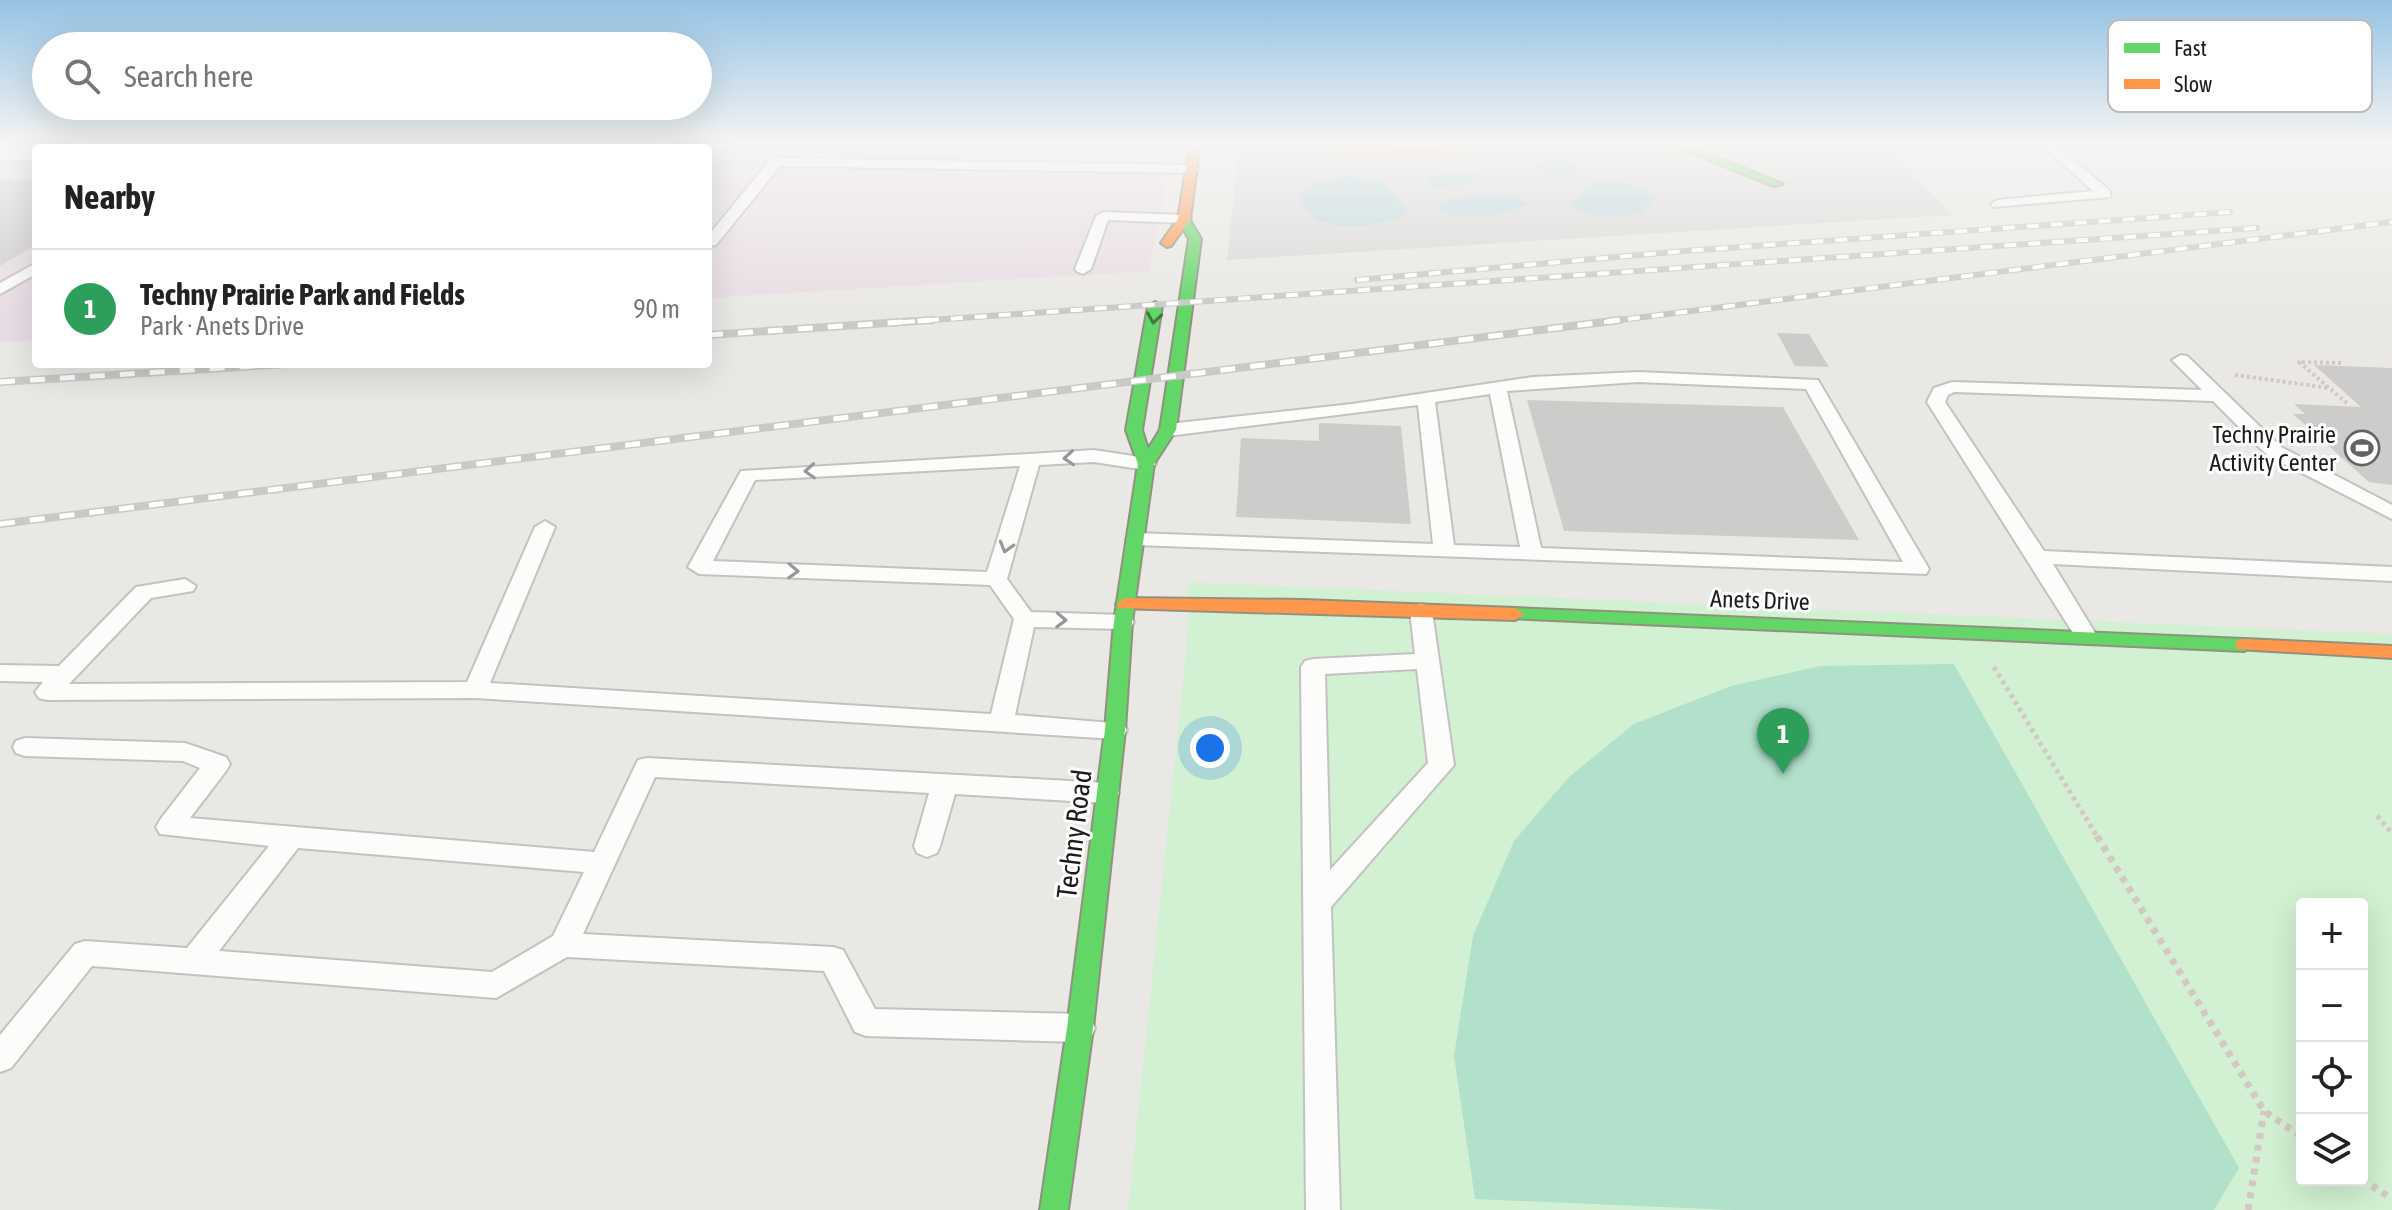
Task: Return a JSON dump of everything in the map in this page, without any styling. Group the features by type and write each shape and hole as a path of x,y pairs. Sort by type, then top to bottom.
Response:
{"main road":[{"name":"Techny Road","path":"1146,464 1134,430 1168,238 1184,219 1187,200"},
{"name":"Techny Road","path":"1054,1210 1080,1028 1115,730 1124,613 1146,464 1168,430 1195,239 1184,219"},
{"name":"Anets Drive","path":"1124,613 1206,603 2086,636 2392,652"}],"lane":[{"path":"712,241 745,200"},
{"path":"1998,204 2036,200"},
{"path":"1083,269 1103,216 1184,219"},
{"path":"0,289 32,270"},
{"path":"2186,364 2274,451 2392,513"},
{"path":"1136,539 1918,569 1812,384 1638,377 1533,382 1168,430"},
{"path":"1497,387 1532,554"},
{"path":"2086,636 1936,402 1940,392 1952,387 2218,396"},
{"path":"1426,398 1444,551"},
{"path":"996,579 699,567 748,475 1094,456 1146,464"},
{"path":"996,579 1031,460"},
{"path":"475,690 545,527"},
{"path":"2038,557 2392,574"},
{"path":"996,579 1025,619 1001,723"},
{"path":"185,586 144,592 47,692 475,690 1115,730"},
{"path":"1318,903 1441,765 1421,611"},
{"path":"1025,619 1124,613"},
{"path":"1323,1210 1313,667 1428,661"},
{"path":"0,673 66,674"},
{"path":"25,747 185,752 217,764 169,827 601,863"},
{"path":"563,945 647,767 1106,793"},
{"path":"927,846 945,782"},
{"path":"194,962 291,837"},
{"path":"0,1058 85,953 496,985 563,945 833,959 866,1022 1080,1028"}],"path":[{"path":"2341,363 2299,362 2349,405"},
{"path":"2186,364 2329,388"},
{"path":"1973,632 2264,1111 2296,1133"},
{"path":"2377,816 2392,833"},
{"path":"2248,1210 2264,1111"},
{"path":"2368,1183 2392,1199"}],"shaded area":[{"path":"0,200 32,200 32,340 0,342"},
{"path":"712,200 1162,200 1149,271 712,298"},
{"path":"1233,200 1938,200 1952,215 1227,260"}],"green space":[{"path":"1188,582 2392,634 2392,1210 1128,1210 1187,644"},
{"path":"1954,664 2239,1168 2214,1210 1733,1210 1475,1199 1454,1056 1473,936 1514,841 1569,777 1634,724 1731,686 1820,666"}],"water":[{"path":"1400,200 1406,216 1377,224 1348,227 1321,221 1299,202"},
{"path":"1444,200 1522,200 1528,204 1510,212 1472,217 1449,214 1441,211 1439,205"},
{"path":"1573,200 1654,200 1640,212 1616,217 1591,214 1568,205"}],"building":[{"path":"0,200 32,200 32,247 0,266"},
{"path":"1777,333 1809,334 1829,367 1795,366"},
{"name":"Techny Prairie Activity Center","path":"2314,365 2392,368 2392,485 2369,482 2293,414 2305,414 2294,404 2361,407"},
{"path":"1527,400 1783,407 1859,540 1564,531"},
{"path":"1319,423 1401,426 1411,524 1236,517 1241,438 1319,441"}],"railway":[{"path":"1357,280 1684,251 2230,212"},
{"path":"1604,322 2392,222"},
{"path":"927,320 2257,228"},
{"path":"712,335 927,320"},
{"path":"903,322 927,320"},
{"path":"927,320 932,320"},
{"path":"0,524 1620,320"},
{"path":"0,382 222,368"}],"traffic: fast":[{"path":"1054,1210 1080,1028 1115,730 1123,622 1146,464 1168,430 1195,239 1184,219"},
{"path":"1146,464 1134,430 1155,306"},
{"path":"1515,614 2244,645"}],"traffic: slow":[{"path":"1167,243 1184,219 1187,200"},
{"path":"1125,604 1304,606 1515,614"},
{"path":"2244,645 2392,652"}],"place":[{"name":"Techny Prairie Activity Center","path":"2362,448"},
{"name":"Techny Prairie Park and Fields","path":"1783,774"}]}
